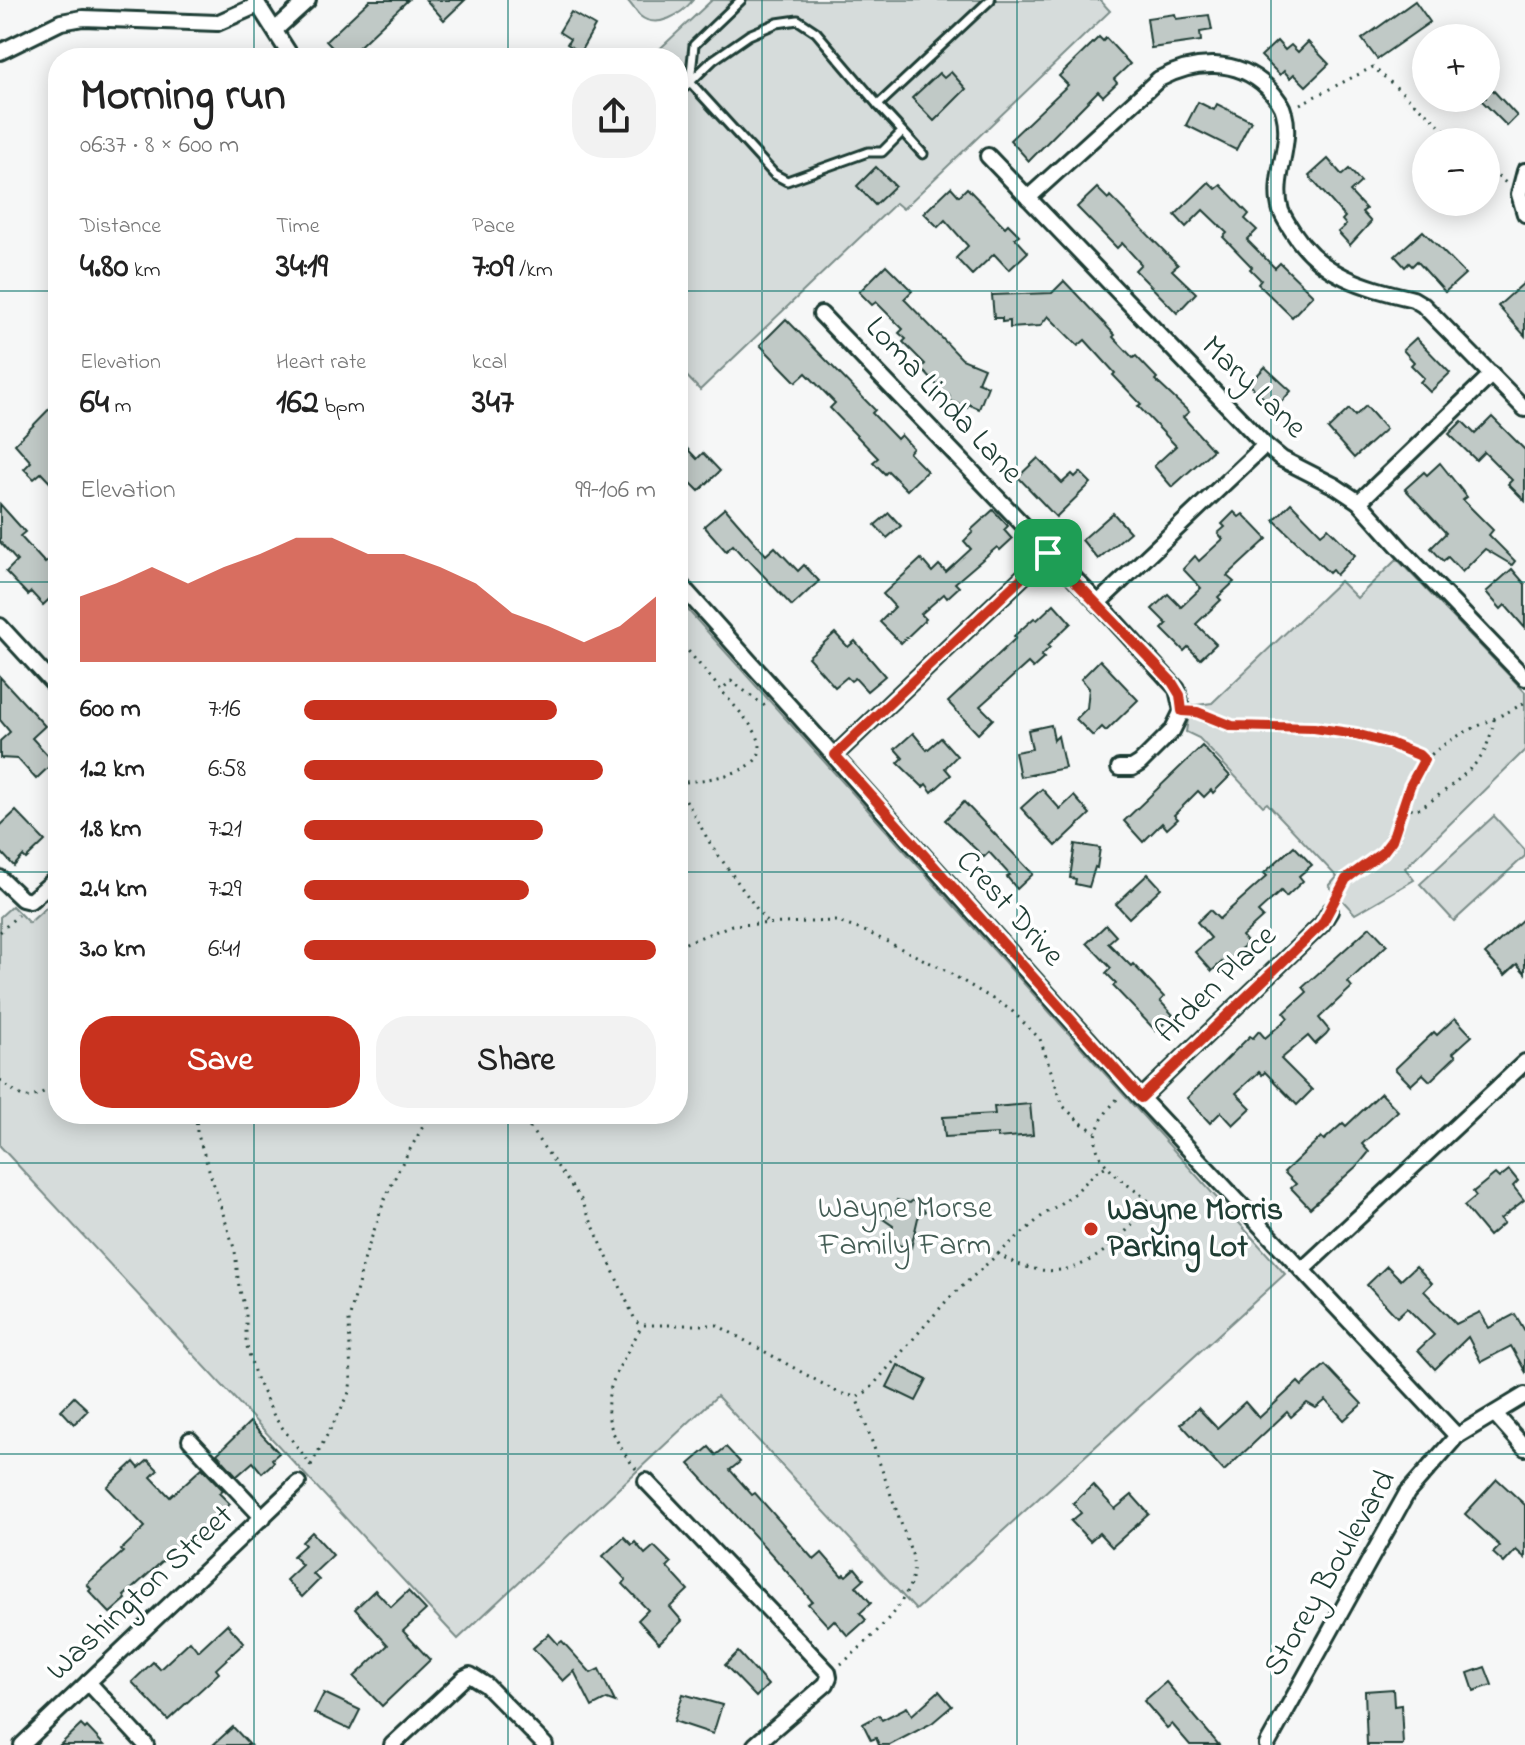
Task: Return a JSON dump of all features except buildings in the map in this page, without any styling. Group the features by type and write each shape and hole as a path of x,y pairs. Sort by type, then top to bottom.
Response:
{"street":[{"path":"275,30 308,0"},
{"path":"0,52 61,22 83,18 217,23 256,2 286,48"},
{"path":"1028,198 1151,84 1173,71 1205,64 1239,69 1265,85 1276,96 1284,112 1286,130 1279,194 1282,212 1301,243 1329,270 1344,279 1413,299 1423,305 1525,409"},
{"name":"Mary Lane","path":"988,156 1265,445 1282,459 1359,502 1525,678"},
{"path":"1525,171 1519,194 1525,214"},
{"name":"Loma Linda Lane","path":"821,314 1172,682 1180,695 1182,711"},
{"path":"1359,502 1492,374"},
{"path":"1098,603 1265,445"},
{"path":"835,755 1048,553"},
{"name":"Crest Drive","path":"688,593 1141,1098 1457,1436"},
{"path":"0,626 48,678"},
{"path":"1119,768 1132,768 1140,763 1172,731 1182,711"},
{"path":"0,878 22,899 30,901 48,886"},
{"name":"Arden Place","path":"1141,1098 1322,924 1330,911"},
{"path":"1302,1270 1525,1062"},
{"name":"Storey Boulevard","path":"1267,1745 1407,1493 1457,1436 1525,1395"},
{"path":"1495,1414 1525,1448"},
{"path":"190,1440 263,1518"},
{"path":"646,1481 826,1670 829,1677 826,1684 755,1745"},
{"name":"Washington Street","path":"22,1745 298,1483"},
{"path":"392,1745 464,1678 475,1677 545,1745"},
{"path":"88,1682 146,1745"}],"lane":[{"path":"741,0 694,45 690,82 774,174 787,181 868,152 882,152 902,132"},
{"path":"878,105 990,0"},
{"path":"690,82 713,60 749,35 777,23 798,20 816,32 923,154"}],"path":[{"path":"1284,112 1373,67 1443,128"},
{"path":"1500,177 1519,194"},
{"path":"688,651 756,733 760,744 759,751 747,766 729,776 688,783"},
{"path":"721,690 731,681 778,716"},
{"path":"1330,911 1343,883 1388,846 1413,780 1429,756 1456,738 1525,702"},
{"path":"1182,711 1197,712 1232,726 1339,731 1429,756"},
{"path":"1403,806 1416,810 1444,793 1485,752 1494,719"},
{"path":"1419,755 1424,762"},
{"path":"688,803 711,845 767,923"},
{"path":"0,932 30,901"},
{"path":"688,941 717,928 767,923 835,921 867,932 943,969 1000,1002 1040,1039 1063,1106 1074,1118 1096,1132"},
{"path":"0,1080 20,1096 34,1098 48,1090"},
{"path":"998,1254 1030,1269 1061,1272 1091,1259 1126,1232 1150,1202 1105,1167 1099,1155 1096,1132 1100,1118 1119,1097"},
{"path":"197,1124 235,1251 239,1287 246,1312 246,1343 256,1378 275,1418 311,1465"},
{"path":"298,1483 348,1396 351,1382 349,1320 365,1257 394,1178 424,1124"},
{"path":"527,1124 582,1201 630,1314 642,1325 717,1325 839,1393 856,1397 868,1391 885,1374 948,1299 1042,1216 1105,1167"},
{"path":"642,1325 610,1385 607,1410 611,1430 625,1455 646,1481"},
{"path":"826,1670 841,1665 872,1636 911,1584 914,1571 912,1554 856,1397"}],"green space":[{"path":"627,0 693,0 676,15 654,21 640,16"},
{"path":"712,0 1100,0 1110,11 903,209 896,203 700,390 688,377 688,48 661,48"},
{"path":"1397,559 1525,692 1525,750 1405,868 1414,880 1355,914 1329,886 1337,877 1267,803 1263,806 1199,738 1186,732 1190,706 1212,703 1340,581 1357,598"},
{"name":"Wayne Morse Family Farm","path":"688,610 1285,1274 916,1610 717,1396 458,1639 0,1146 0,917 12,906 29,923 48,906 48,1124 688,1124"},
{"path":"1494,816 1525,850 1525,856 1454,921 1420,884"}],"place":[{"name":"Wayne Morris Parking Lot","path":"1091,1229"}],"route":[{"path":"1048,553 1172,682 1180,695 1182,711 1197,712 1232,726 1314,728 1356,734 1389,743 1424,760 1410,786 1392,840 1383,852 1346,879 1322,924 1141,1098 835,755 1048,553"}]}
